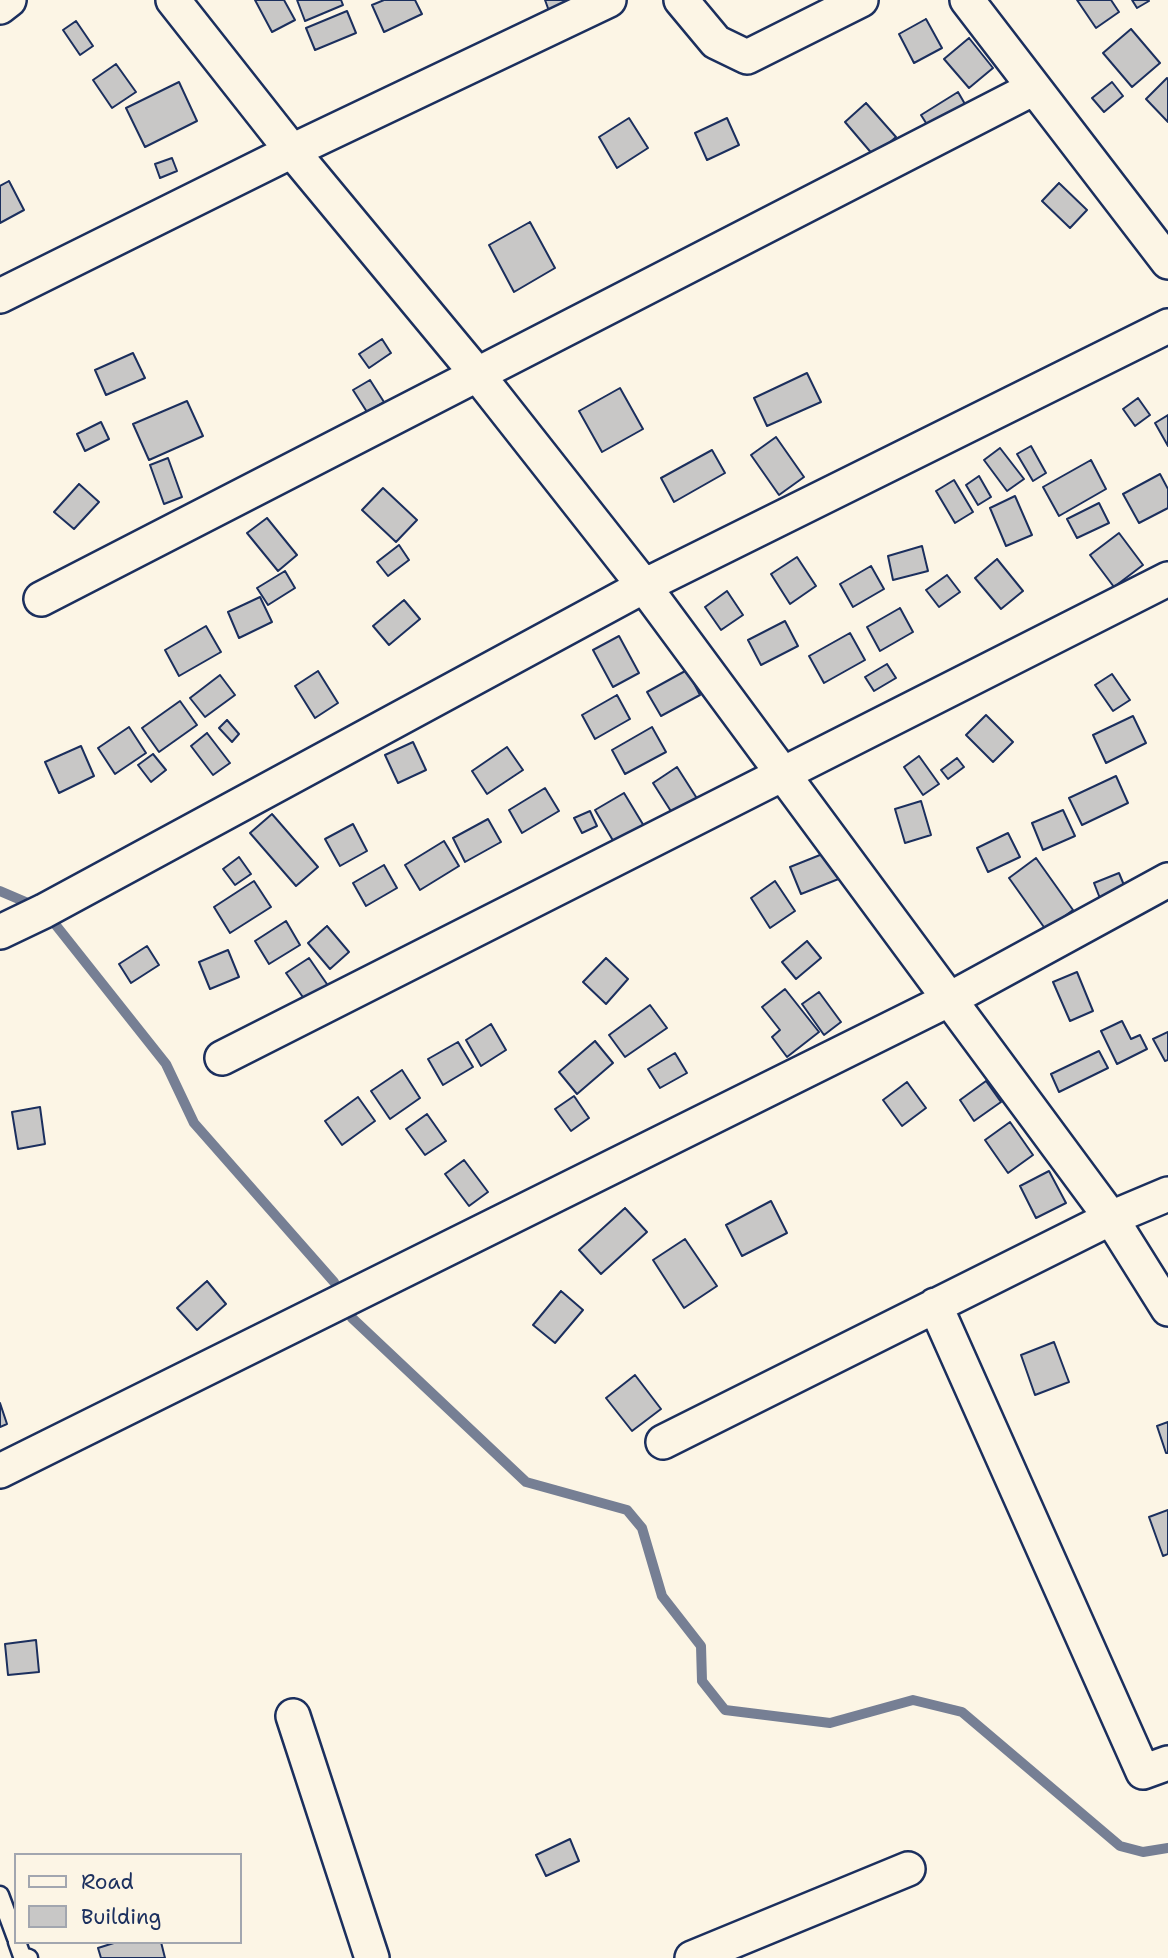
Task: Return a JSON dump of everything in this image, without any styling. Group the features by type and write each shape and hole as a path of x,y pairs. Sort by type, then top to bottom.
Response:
{"street":[{"path":"0,7 9,0"},
{"path":"173,0 292,151 477,374 643,586 1111,1218 1168,1309"},
{"path":"0,296 292,151 609,0"},
{"path":"681,0 716,41 747,57 861,0"},
{"path":"967,0 1168,262"},
{"path":"41,599 1034,88"},
{"path":"0,932 44,911 643,586 1168,326"},
{"path":"222,1058 1168,579"},
{"path":"0,1471 950,999 1168,880"},
{"path":"663,1442 1111,1218 1168,1194"},
{"path":"935,1305 1143,1772 1168,1763"},
{"path":"293,1716 373,1958"},
{"path":"692,1958 734,1950 908,1869"}],"lane":[{"path":"0,1895 14,1934"},
{"path":"18,1944 22,1956 29,1958"}],"building":[{"path":"255,0 284,0 295,20 272,32"},
{"path":"297,0 341,0 343,5 305,21"},
{"path":"384,0 415,0 422,14 384,32 372,5"},
{"path":"545,0 574,0 549,11"},
{"path":"1077,0 1111,0 1119,12 1096,28"},
{"path":"1132,0 1148,0 1149,1 1137,8"},
{"path":"347,11 356,33 315,50 306,28"},
{"path":"926,19 942,48 914,63 899,34"},
{"path":"76,21 93,46 80,55 63,30"},
{"path":"1131,29 1160,63 1132,87 1103,53"},
{"path":"969,38 993,68 969,88 944,59"},
{"path":"116,64 136,92 112,108 93,80"},
{"path":"1168,79 1168,122 1146,99"},
{"path":"179,82 197,121 145,147 126,108"},
{"path":"1112,82 1123,96 1104,112 1092,98"},
{"path":"958,92 969,111 933,134 921,115"},
{"path":"866,103 896,137 874,156 845,122"},
{"path":"629,118 648,148 617,168 599,137"},
{"path":"727,118 739,145 707,160 695,133"},
{"path":"172,158 177,171 160,178 155,164"},
{"path":"9,181 24,210 0,223 0,186"},
{"path":"1059,183 1087,210 1070,228 1042,201"},
{"path":"530,222 555,268 514,292 489,245"},
{"path":"382,339 391,353 369,368 359,354"},
{"path":"133,353 145,378 106,395 95,370"},
{"path":"807,373 821,402 767,426 754,398"},
{"path":"370,380 384,402 367,412 353,390"},
{"path":"620,388 643,429 602,452 579,411"},
{"path":"1138,398 1150,415 1135,426 1123,409"},
{"path":"187,401 203,436 149,460 133,424"},
{"path":"1168,415 1168,446 1155,423"},
{"path":"101,422 109,439 85,451 77,434"},
{"path":"776,437 804,477 779,495 751,455"},
{"path":"1031,446 1046,473 1033,481 1017,454"},
{"path":"1000,448 1024,479 1007,491 984,460"},
{"path":"712,450 725,473 674,502 661,478"},
{"path":"168,458 182,497 164,504 150,465"},
{"path":"1091,460 1106,489 1059,516 1043,487"},
{"path":"1160,474 1168,489 1168,508 1139,523 1123,494"},
{"path":"979,476 991,497 978,505 966,485"},
{"path":"954,480 973,512 955,523 936,491"},
{"path":"79,484 99,502 74,529 54,512"},
{"path":"383,488 417,520 396,542 362,510"},
{"path":"1015,496 1032,535 1006,546 990,508"},
{"path":"1099,503 1109,523 1077,538 1067,519"},
{"path":"267,518 297,555 278,571 247,533"},
{"path":"1119,533 1143,565 1114,587 1090,555"},
{"path":"399,545 409,560 388,576 377,562"},
{"path":"922,546 928,571 893,580 888,556"},
{"path":"797,557 816,586 790,604 771,574"},
{"path":"997,559 1023,591 1001,609 975,578"},
{"path":"871,566 884,589 853,607 840,584"},
{"path":"285,571 295,588 268,605 257,588"},
{"path":"947,575 960,592 939,607 926,590"},
{"path":"727,591 743,615 721,630 705,607"},
{"path":"260,597 272,622 239,638 228,612"},
{"path":"404,600 420,619 389,645 373,626"},
{"path":"900,608 913,632 880,651 867,627"},
{"path":"785,621 798,646 761,665 748,640"},
{"path":"206,626 221,652 179,676 165,650"},
{"path":"850,633 865,660 824,683 809,656"},
{"path":"619,636 639,673 613,687 593,650"},
{"path":"887,664 896,678 874,691 865,677"},
{"path":"687,670 700,695 661,716 647,692"},
{"path":"318,671 338,703 315,718 295,686"},
{"path":"1112,674 1130,700 1113,711 1095,685"},
{"path":"220,675 235,695 205,717 190,698"},
{"path":"617,695 630,719 595,739 582,715"},
{"path":"180,701 197,725 159,752 142,728"},
{"path":"986,715 1013,742 993,762 966,735"},
{"path":"1133,716 1146,743 1106,763 1093,735"},
{"path":"227,720 239,734 232,742 219,728"},
{"path":"129,727 146,753 115,774 98,748"},
{"path":"652,727 666,752 625,774 612,750"},
{"path":"207,733 230,763 213,775 191,746"},
{"path":"413,742 426,770 398,783 385,755"},
{"path":"81,746 94,776 59,793 45,762"},
{"path":"507,747 523,770 487,794 472,771"},
{"path":"153,754 166,770 151,782 138,765"},
{"path":"919,756 939,784 923,795 904,767"},
{"path":"957,758 964,767 948,779 941,770"},
{"path":"677,767 698,800 674,816 653,783"},
{"path":"1116,776 1128,803 1082,825 1069,798"},
{"path":"545,788 559,811 522,833 509,810"},
{"path":"624,793 647,831 618,849 595,810"},
{"path":"921,801 931,835 905,843 895,809"},
{"path":"1063,810 1075,836 1043,850 1032,823"},
{"path":"590,811 597,826 582,833 574,818"},
{"path":"272,814 318,867 296,886 250,833"},
{"path":"488,819 501,842 465,862 453,838"},
{"path":"353,824 367,851 340,866 325,839"},
{"path":"1008,833 1020,857 988,872 977,848"},
{"path":"444,841 459,866 420,890 405,865"},
{"path":"830,851 841,878 801,894 790,867"},
{"path":"239,857 251,874 235,885 223,869"},
{"path":"1036,858 1073,910 1046,930 1009,878"},
{"path":"384,865 397,888 366,906 353,883"},
{"path":"1119,873 1126,890 1101,901 1094,883"},
{"path":"254,881 271,907 230,933 214,907"},
{"path":"775,881 795,911 770,928 751,898"},
{"path":"286,921 300,945 269,964 255,941"},
{"path":"327,926 349,952 330,969 308,943"},
{"path":"807,941 821,958 796,979 782,962"},
{"path":"147,946 159,965 131,983 119,964"},
{"path":"228,950 239,977 210,989 199,962"},
{"path":"309,958 329,987 307,1003 286,973"},
{"path":"606,958 628,979 606,1004 583,982"},
{"path":"1077,972 1093,1011 1070,1021 1053,982"},
{"path":"785,989 819,1032 787,1057 772,1037 780,1030 762,1007"},
{"path":"819,992 841,1022 824,1035 802,1004"},
{"path":"650,1005 667,1028 625,1057 609,1035"},
{"path":"1122,1021 1131,1039 1140,1035 1147,1049 1117,1064 1101,1031"},
{"path":"491,1024 506,1050 481,1066 466,1040"},
{"path":"1168,1032 1168,1060 1165,1061 1153,1039"},
{"path":"595,1041 613,1063 577,1094 559,1072"},
{"path":"458,1042 473,1067 443,1085 428,1059"},
{"path":"1099,1051 1108,1068 1059,1092 1051,1074"},
{"path":"675,1053 687,1073 660,1088 648,1069"},
{"path":"402,1070 420,1098 390,1119 371,1091"},
{"path":"986,1081 1001,1102 974,1121 960,1100"},
{"path":"907,1082 926,1108 902,1126 883,1100"},
{"path":"574,1096 589,1118 571,1131 555,1109"},
{"path":"358,1097 375,1121 342,1145 325,1121"},
{"path":"40,1107 45,1144 18,1149 12,1112"},
{"path":"427,1114 446,1141 425,1155 406,1129"},
{"path":"1010,1122 1033,1155 1008,1173 985,1140"},
{"path":"464,1160 488,1192 469,1206 445,1174"},
{"path":"1049,1171 1066,1203 1036,1218 1020,1186"},
{"path":"771,1201 787,1233 742,1256 726,1225"},
{"path":"625,1208 647,1232 601,1274 579,1250"},
{"path":"685,1239 717,1286 684,1308 653,1260"},
{"path":"207,1281 226,1304 197,1330 177,1308"},
{"path":"561,1291 583,1310 555,1343 533,1325"},
{"path":"1054,1342 1069,1382 1035,1395 1021,1355"},
{"path":"635,1375 661,1409 632,1431 606,1398"},
{"path":"0,1403 7,1424 0,1427"},
{"path":"1168,1422 1168,1453 1166,1453 1157,1426"},
{"path":"1168,1510 1168,1554 1163,1556 1149,1517"},
{"path":"36,1640 39,1672 8,1675 5,1644"},
{"path":"570,1839 579,1861 546,1876 536,1855"},
{"path":"111,1944 162,1944 165,1958 101,1958 98,1948"}],"waterway":[{"path":"0,891 35,906"},
{"path":"47,914 166,1064 194,1123 334,1282"},
{"path":"352,1318 526,1482 627,1510 642,1528 662,1596 701,1646 702,1681 725,1710 830,1723 913,1700 962,1712 1120,1846 1143,1852 1168,1848"}]}
